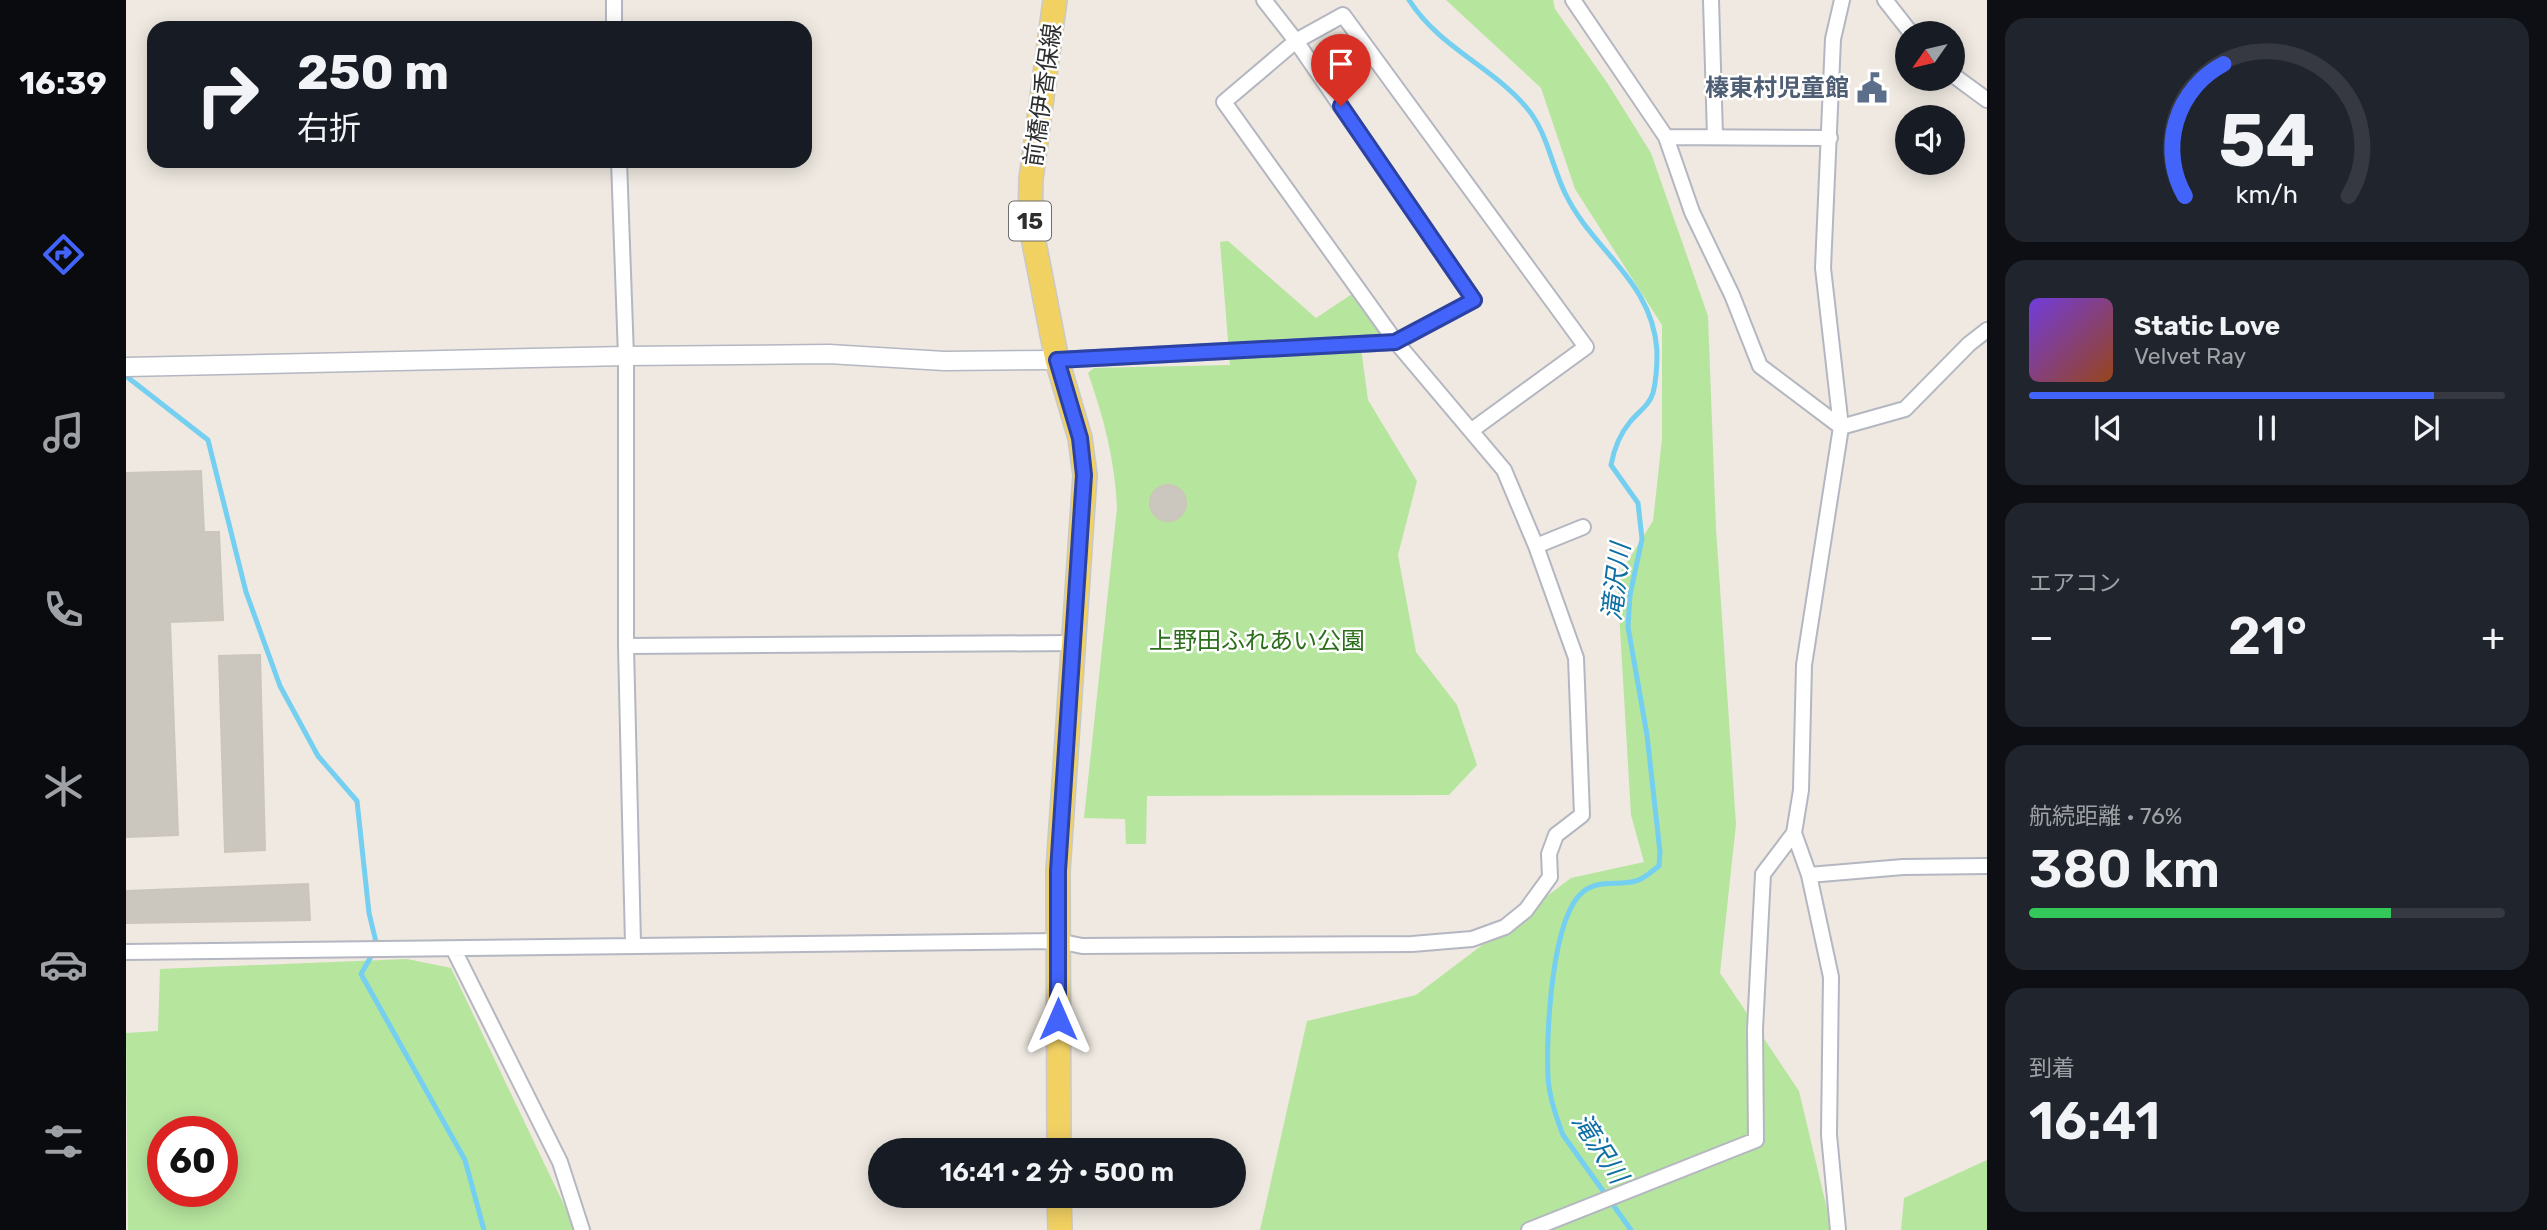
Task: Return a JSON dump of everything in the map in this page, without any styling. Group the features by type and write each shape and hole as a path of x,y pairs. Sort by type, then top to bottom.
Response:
{"main road":[{"name":"前橋伊香保線","path":"1055,0 1031,179 1030,222 1057,360 1080,438 1084,475 1058,871 1059,1138"},
{"path":"1059,1208 1060,1230"}],"street":[{"path":"614,0 614,21"},
{"path":"126,367 829,354 944,360 1057,360 1395,342 1474,300 1296,41 1264,0"},
{"path":"1573,0 1666,137 1692,212 1732,295 1760,366 1840,427"},
{"path":"1711,0 1715,136"},
{"path":"1529,1230 1756,1140 1755,1029 1762,874 1794,833 1801,790 1804,665 1840,427 1823,268 1833,39 1842,0"},
{"path":"1885,0 1902,21"},
{"path":"126,952 1058,941 1082,946 1412,944 1472,939 1505,928 1526,910 1550,877 1549,854 1556,835 1582,815 1576,658 1536,546 1504,470 1395,342 1224,102 1296,41 1343,15 1586,347 1472,430"},
{"path":"1965,84 1987,100"},
{"path":"1666,137 1830,138"},
{"path":"619,168 626,356 626,646 633,944"},
{"path":"1840,427 1905,409 1969,344 1987,330"},
{"path":"1536,546 1583,527"},
{"path":"626,646 1073,643"},
{"path":"1794,833 1809,875 1831,977 1829,1135 1838,1230"},
{"path":"1809,875 1903,867 1987,866"},
{"path":"454,950 561,1162 582,1230"}],"green space":[{"path":"1446,0 1553,0 1555,9 1608,84 1651,153 1708,316 1716,529 1736,824 1720,973 1799,1091 1832,1230 1260,1230 1307,1021 1416,995 1571,878 1644,862 1631,815 1617,578 1653,521 1662,439 1662,325 1575,189 1541,88"},
{"name":"上野田ふれあい公園","path":"1228,241 1316,318 1352,294 1382,336 1360,341 1368,400 1417,481 1398,555 1416,652 1457,705 1477,765 1449,795 1147,796 1146,844 1126,844 1125,819 1084,818 1117,508 1108,440 1088,373 1094,368 1230,365 1220,242"},
{"path":"407,959 451,968 576,1230 128,1230 126,1033 158,1031 160,969"},
{"path":"1987,1160 1987,1230 1901,1230 1904,1198"}],"building":[{"path":"201,471 204,532 219,532 223,620 170,622 178,835 126,837 126,473"},
{"path":"1168,485 1181,490 1186,503 1181,516 1168,521 1155,516 1150,503 1155,490"},
{"path":"260,655 265,850 225,852 219,656"},
{"path":"308,884 310,920 126,923 126,891"}],"waterway":[{"name":"滝沢川","path":"1409,0 1435,31 1512,93 1533,116 1565,193 1590,232 1633,285 1653,326 1657,351 1653,393 1623,432 1611,465 1638,503 1642,539 1630,595 1628,627 1647,735 1660,852 1659,866 1636,881 1590,887 1573,904 1558,950 1548,1034 1549,1084 1563,1135 1631,1230"},
{"path":"126,376 208,440 246,592 280,686 318,756 357,801 369,913 377,946 361,974 465,1160 484,1230"}],"place":[{"name":"榛東村児童館","path":"1872,88"}],"route":[{"path":"1058,1019 1058,871 1084,510 1084,475 1080,438 1057,360 1395,342 1474,300 1341,106"}]}
